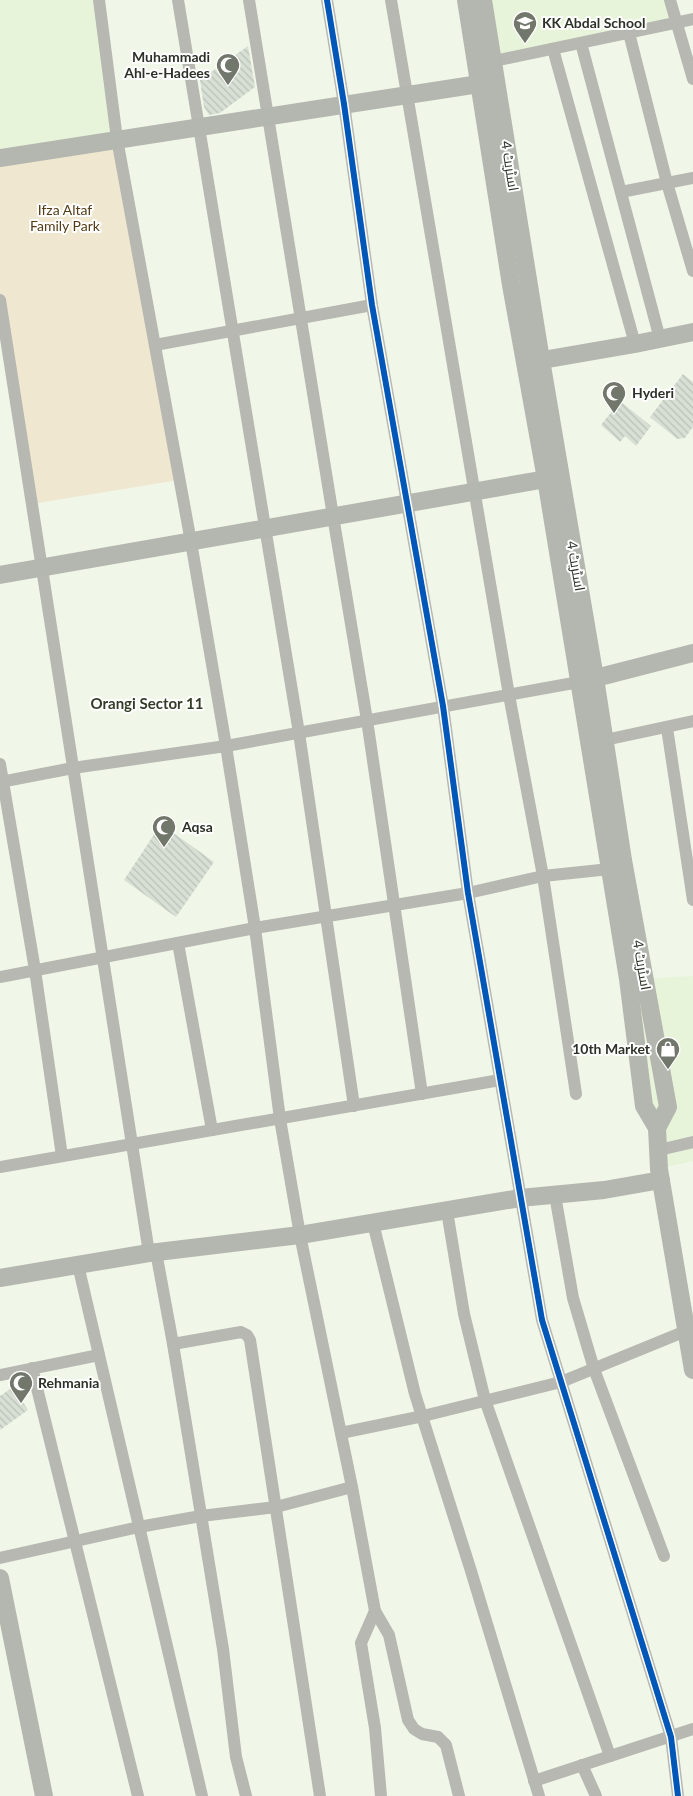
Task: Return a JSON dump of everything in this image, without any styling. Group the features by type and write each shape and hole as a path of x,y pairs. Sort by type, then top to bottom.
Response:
{"main road":[{"name":"اسٹریٹ 4","path":"466,0 484,63 541,360 587,680 610,869 628,979 644,1106 657,1128 661,1180 690,1329 693,1370"},
{"name":"اسٹریٹ 4","path":"484,0 484,63 479,84 524,363 587,680 604,740 623,860 668,1107 657,1128"},
{"path":"0,158 479,84"},
{"path":"524,363 693,332"},
{"path":"0,575 546,479"},
{"path":"587,680 693,653"},
{"path":"0,1278 152,1252 300,1235 520,1198 604,1190 661,1180"},
{"path":"0,1578 44,1796"}],"street":[{"path":"99,0 117,140 191,542 226,746 255,928 280,1119 300,1235 352,1487 375,1611 388,1635 408,1720 414,1729 422,1734 438,1737 446,1745 459,1796"},
{"path":"178,0 299,733 354,1106"},
{"path":"249,0 332,516 367,720 422,1094"},
{"path":"327,0 344,104 372,306 443,706 468,893 542,1320 671,1737 678,1796"},
{"path":"391,0 509,695 542,876 576,1094"},
{"path":"670,0 693,79"},
{"path":"484,63 693,20"},
{"path":"629,33 667,183 693,271"},
{"path":"581,43 660,339"},
{"path":"553,49 635,344"},
{"path":"621,192 693,178"},
{"path":"0,300 5,362 42,568 131,1145 152,1252 173,1344 223,1649 236,1757 246,1796"},
{"path":"155,345 372,306"},
{"path":"1,782 73,768 226,746 587,680"},
{"path":"604,740 693,721"},
{"path":"667,728 693,900"},
{"path":"0,764 1,782 36,970 62,1156"},
{"path":"0,977 255,928 468,893 542,876 610,869"},
{"path":"178,944 212,1130"},
{"path":"0,1167 500,1080"},
{"path":"659,1150 693,1142"},
{"path":"555,1195 573,1298 594,1369 664,1556"},
{"path":"448,1210 464,1314 485,1400 610,1756"},
{"path":"373,1223 416,1394 539,1796"},
{"path":"78,1264 202,1796"},
{"path":"341,1433 423,1416 561,1382 690,1329"},
{"path":"173,1344 241,1332 248,1335 250,1340 320,1796"},
{"path":"0,1375 99,1355"},
{"path":"32,1368 138,1796"},
{"path":"0,1558 139,1527 201,1516 276,1507 352,1487"},
{"path":"375,1611 361,1643 375,1728 381,1796"},
{"path":"534,1781 693,1730"},
{"path":"582,1765 596,1796"}],"shaded area":[{"path":"0,0 99,0 117,139 0,158"},
{"name":"KK Abdal School","path":"466,0 670,0 676,24 476,65"},
{"name":"10th Market","path":"693,976 693,1161 659,1169 628,979"}],"green space":[{"name":"Ifza Altaf Family Park","path":"117,139 179,480 32,504 0,300 0,158"}],"building":[{"path":"248,46 255,87 220,113 209,115 204,107 200,80"},
{"path":"683,374 693,382 693,427 685,438 677,439 650,417"},
{"path":"620,401 651,426 636,446 625,436 620,442 601,425"},
{"path":"161,824 214,862 176,917 124,880"},
{"path":"13,1387 28,1410 0,1430 0,1396"}],"cycle path":[{"path":"327,0 344,104 372,305 443,706 468,893 542,1320 671,1737 678,1796"}],"place":[{"name":"KK Abdal School","path":"525,44"},
{"name":"Muhammadi Ahl-e-Hadees","path":"228,86"},
{"name":"Hyderi","path":"614,414"},
{"name":"Aqsa","path":"164,848"},
{"name":"10th Market","path":"668,1070"},
{"name":"Rehmania","path":"21,1404"}],"district":[{"name":"Orangi Sector 11","path":"147,704"}]}
